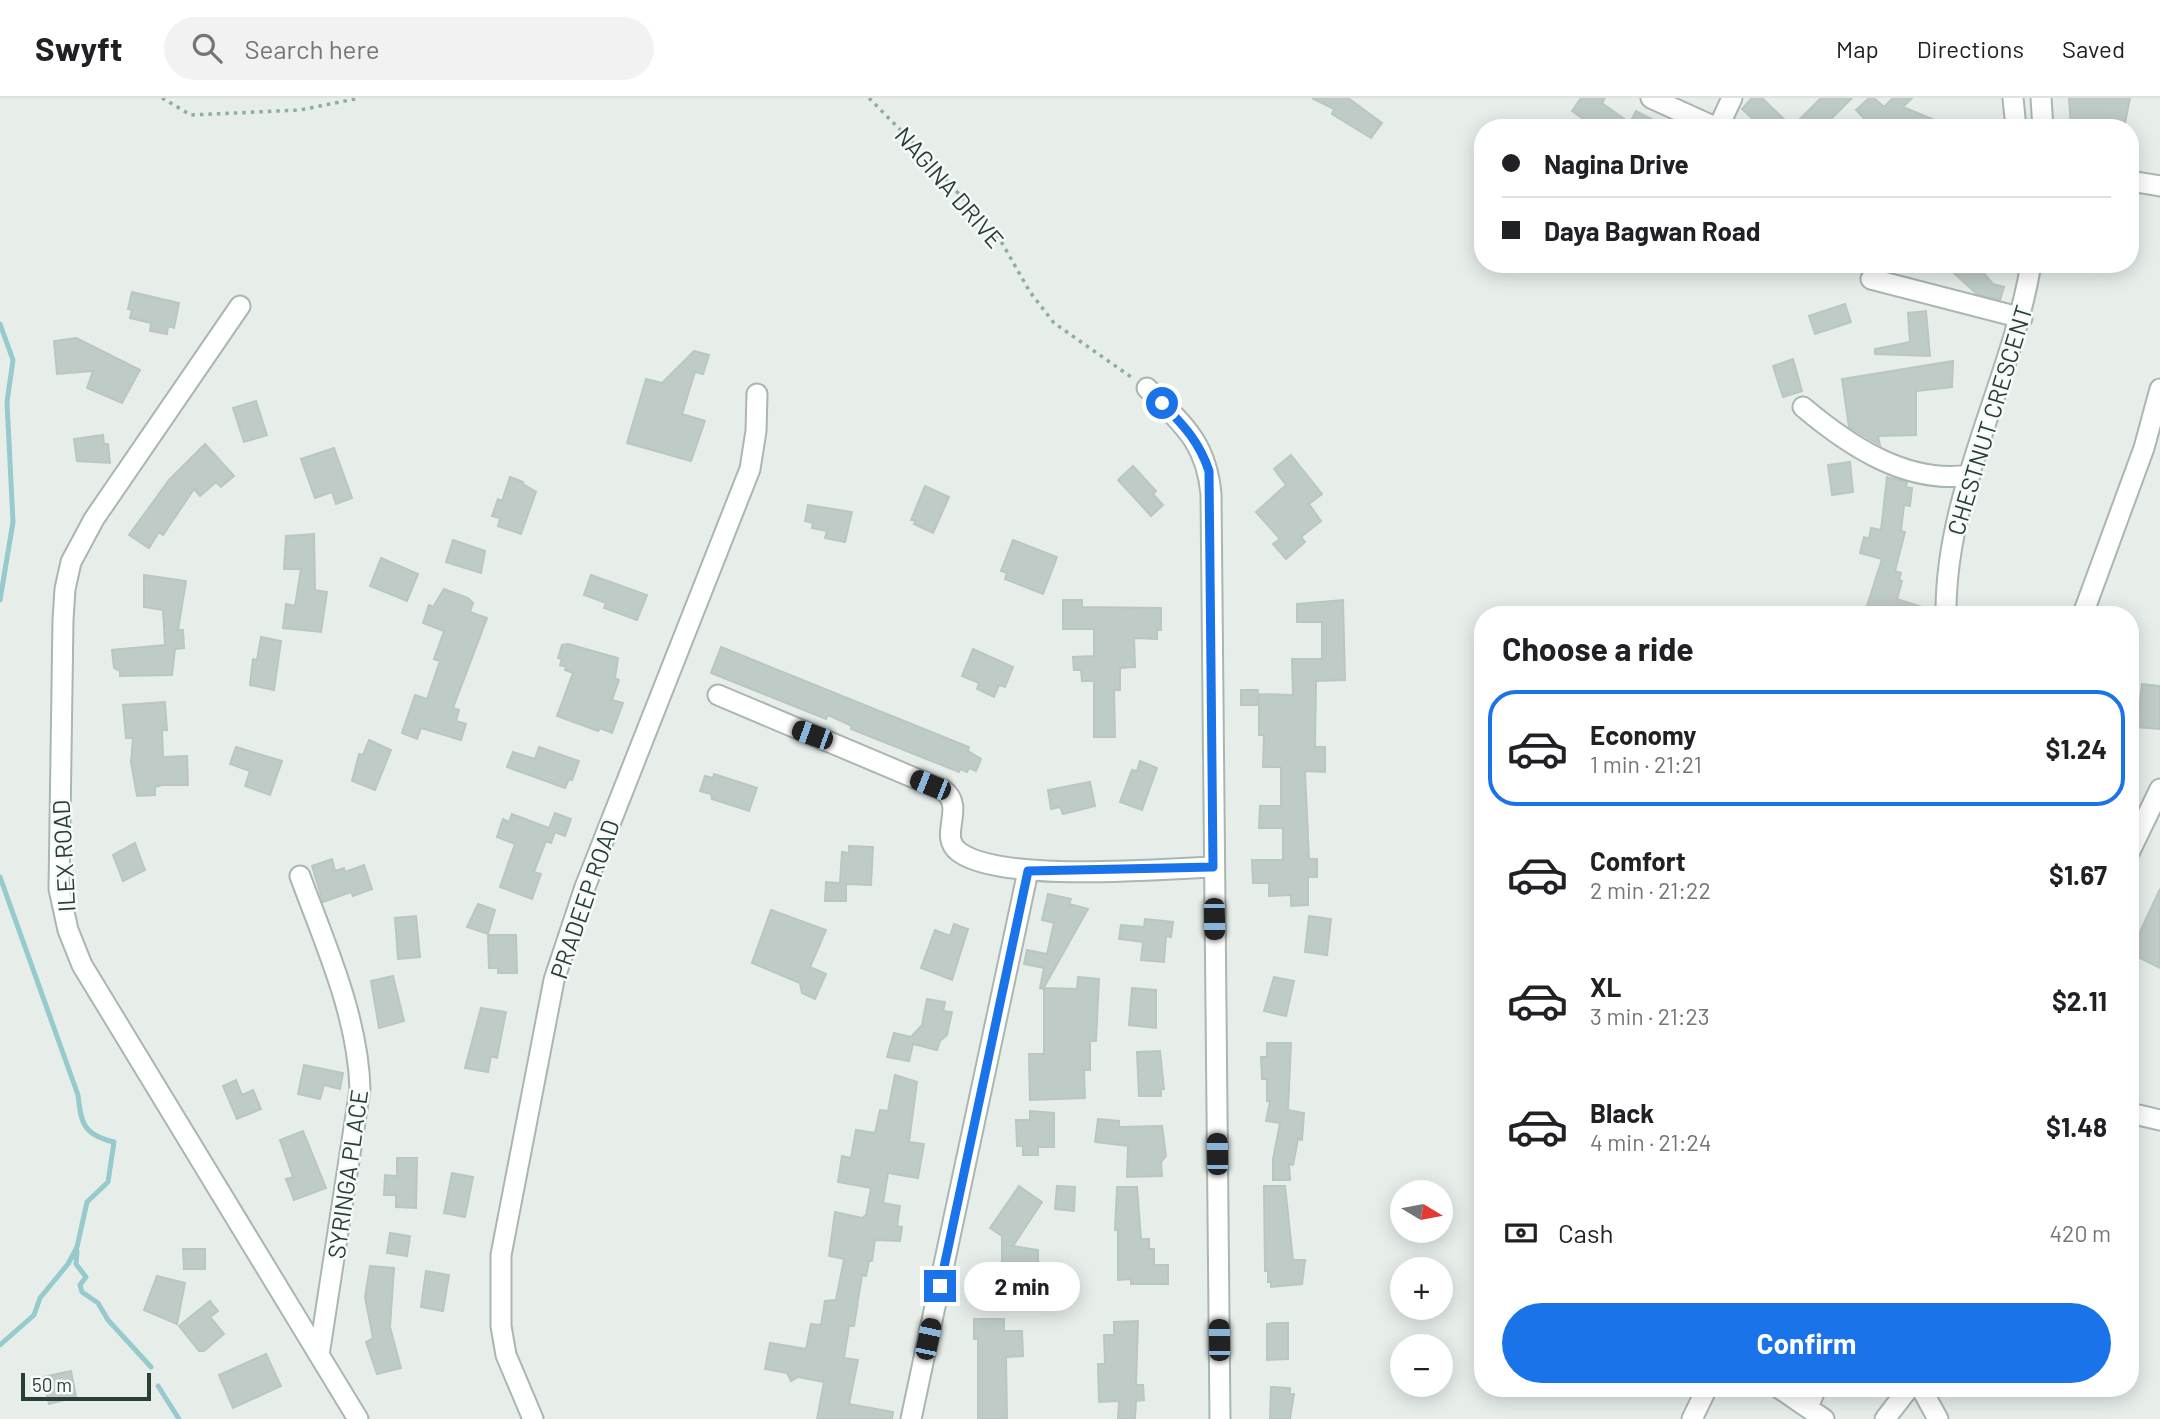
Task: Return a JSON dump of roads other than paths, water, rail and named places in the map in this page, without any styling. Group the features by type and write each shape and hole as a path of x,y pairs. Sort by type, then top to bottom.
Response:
{"street":[{"path":"1651,98 1697,119"},
{"path":"1722,119 1732,98"},
{"path":"2013,98 2015,119"},
{"path":"2040,98 2042,119"},
{"path":"2139,182 2160,186"},
{"name":"CHESTNUT CRESCENT","path":"1948,606 1951,550 1970,475 2022,318 2030,273"},
{"path":"1871,279 2022,318"},
{"name":"ILEX ROAD","path":"240,306 94,519 71,562 64,609 60,889 68,930 82,964 358,1419"},
{"path":"1147,388 1192,433 1202,449 1209,471 1220,1419"},
{"path":"2086,606 2144,448 2160,389"},
{"name":"PRADEEP ROAD","path":"533,1419 506,1354 499,1291 501,1255 554,980 590,874 750,469 756,431 757,394"},
{"path":"1803,407 1855,448 1874,457 1942,476 1970,475"},
{"path":"718,695 943,790 951,796 954,803 950,834 955,849 970,859 1028,871 1213,867"},
{"path":"2139,832 2160,789"},
{"path":"911,1419 1028,871"},
{"name":"SYRINGA PLACE","path":"300,876 329,955 360,1063 360,1089 319,1355"},
{"path":"2139,1115 2160,1120"},
{"path":"1692,1419 1703,1397"},
{"path":"1792,1397 1816,1413"},
{"path":"1885,1419 1902,1397"},
{"path":"1927,1397 1938,1419"}],"waterway":[{"path":"0,324 13,360 7,402 13,522 0,600"},
{"path":"0,877 78,1095 83,1121 90,1132 114,1142 108,1182 87,1202 77,1247 68,1264 40,1298 34,1315 0,1345"},
{"path":"77,1251 76,1264 86,1277 80,1285 82,1292 98,1303 108,1320 151,1367"},
{"path":"158,1386 179,1419"}]}
